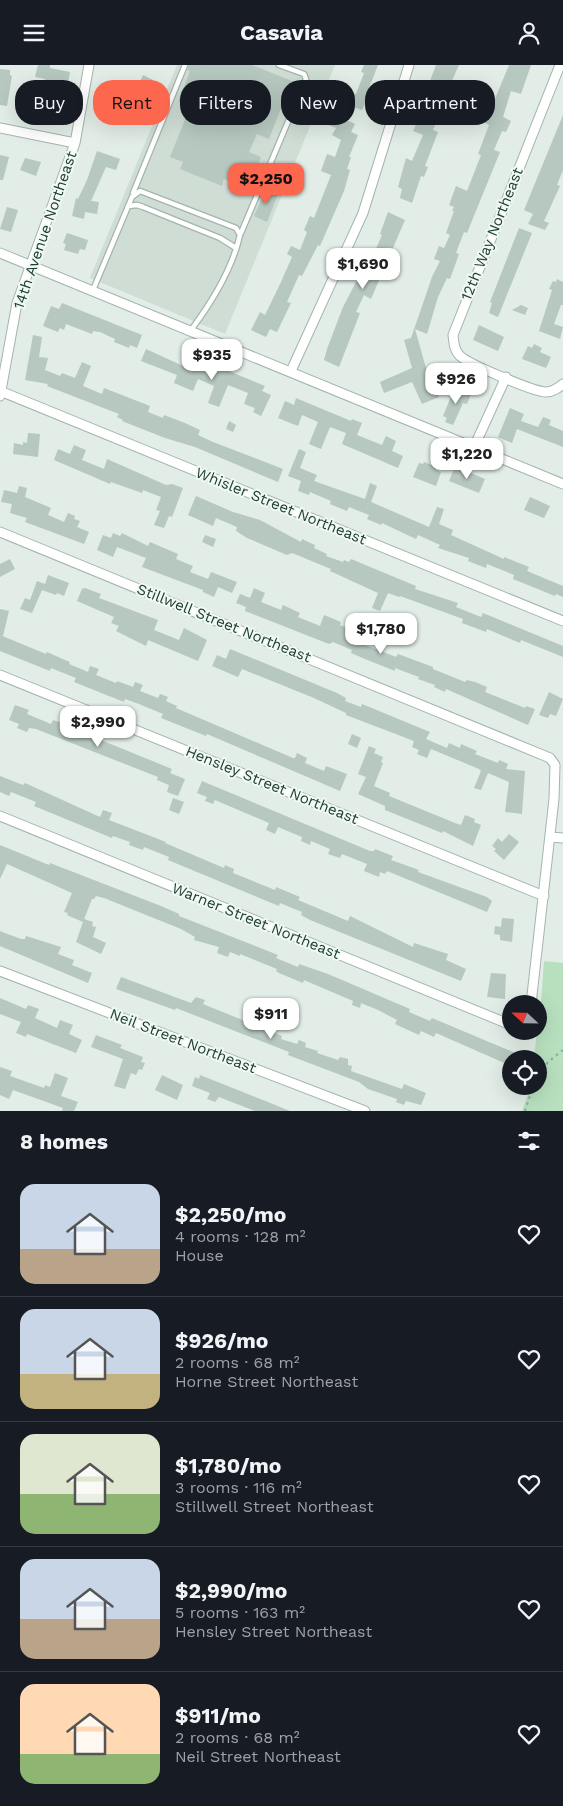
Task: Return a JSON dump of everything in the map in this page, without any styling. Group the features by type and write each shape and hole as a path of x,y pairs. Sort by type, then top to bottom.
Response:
{"street":[{"name":"14th Avenue Northeast","path":"0,393 18,303 30,264 75,143 89,65"},
{"path":"291,371 363,213 409,65"},
{"name":"12th Way Northeast","path":"560,65 453,335 454,347 460,356 536,391 547,392 563,384"},
{"path":"0,128 75,143"},
{"path":"0,253 563,484"},
{"path":"474,447 506,377"},
{"name":"Whisler Street Northeast","path":"0,393 563,621"},
{"name":"Stillwell Street Northeast","path":"0,532 544,754 555,765 550,837"},
{"name":"Hensley Street Northeast","path":"0,675 544,896"},
{"name":"Warner Street Northeast","path":"0,816 502,1021"},
{"path":"532,995 550,837 563,838"},
{"name":"Neil Street Northeast","path":"0,971 365,1111"}],"lane":[{"path":"93,290 185,65"},
{"path":"191,331 217,291 306,79 304,74 279,65"},
{"path":"132,197 135,193 144,191 236,228 240,235"},
{"path":"128,206 137,205 143,207 220,238 236,247"}],"path":[{"path":"547,1063 563,1050"},
{"path":"525,1111 530,1095"}],"shaded area":[{"path":"177,65 335,65 329,80 281,80 281,125 310,125 225,334 90,278 152,125 170,125 170,82"}],"green space":[{"path":"544,961 563,963 563,1111 522,1111 528,1095 547,1095 547,1050 535,1050 536,1040 548,1040 548,995 542,995"}],"building":[{"path":"38,65 50,65 50,68 70,72 69,80 45,80 35,77"},
{"path":"189,65 252,65 290,80 281,80 281,108 269,139 257,134 249,152 261,157 250,184 239,179 237,184 224,179 222,186 180,169 183,162 170,157 183,125 271,125 271,80 187,80 190,71 187,70"},
{"path":"364,65 378,65 372,80 365,80 365,104 362,110 355,108 355,94 364,73 361,72"},
{"path":"436,65 459,65 452,80 430,80"},
{"path":"509,65 531,65 521,94 511,91 503,117 511,121 506,132 502,131 494,150 500,152 467,233 464,232 456,253 459,254 450,279 447,278 438,297 427,334 415,329 426,368 439,397 422,404 412,382 384,393 380,382 412,368 404,340 411,338 432,277 440,261 434,259 439,246 444,248 450,235 446,233 454,207 449,205 456,186 467,191 481,155 478,154 489,125 495,125 495,99"},
{"path":"0,69 10,70 10,75 12,76 7,106 0,105"},
{"path":"143,75 153,80 141,80"},
{"path":"563,115 563,170 557,185 560,186 544,221 549,223 545,230 528,224 533,214 524,210"},
{"path":"328,125 354,125 351,132 358,135 349,157 351,157 347,169 350,170 344,191 320,246 318,245 302,276 299,275 287,302 291,303 277,332 270,329 266,337 251,330 260,312 265,315 281,282 292,257 287,254 291,246 300,250 307,232 304,230 310,216 314,218 331,175 321,171 327,154 335,157 341,140 332,135 336,128"},
{"path":"416,125 435,125 433,130 438,132 425,166 428,167 424,177 421,176 412,203 400,198 402,189 398,187 406,158 412,161 423,135 413,131"},
{"path":"97,151 120,159 116,170 106,167 91,201 99,202 97,214 85,212 84,219 72,216 76,198 78,199 87,180"},
{"path":"0,155 9,157 3,180 0,180"},
{"path":"25,158 41,162 36,176 20,170"},
{"path":"266,189 278,194 267,222 254,216"},
{"path":"7,207 18,210 11,232 0,229"},
{"path":"388,212 405,220 371,299 364,295 356,312 360,313 339,367 324,360 327,349 343,307 368,259 371,260 382,235 380,234"},
{"path":"519,228 532,233 498,317 489,313 492,303 490,302"},
{"path":"67,233 88,240 85,250 80,249 78,254 64,250 66,244 63,243"},
{"path":"557,279 563,282 563,305 561,305 554,324 563,327 560,339 539,331 552,290 549,289 553,281 556,282"},
{"path":"62,303 142,335 137,348 130,345 129,348 114,342 115,339 100,332 93,331 92,334 66,324 64,330 60,328 58,332 43,326 51,306 59,309"},
{"path":"521,305 528,308 525,315 512,310"},
{"path":"479,325 504,337 498,351 473,340"},
{"path":"33,335 42,337 39,357 48,358 45,370 60,376 62,373 75,378 82,362 91,366 83,386 102,394 104,388 150,406 148,412 163,418 164,415 185,423 200,430 198,435 283,469 278,482 195,447 165,438 122,421 117,417 119,414 47,386 48,384 25,380"},
{"path":"534,344 542,348 540,352 551,357 546,368 522,359 528,346 532,348"},
{"path":"146,349 194,371 195,368 211,374 214,365 265,386 262,391 271,395 261,416 253,412 255,408 244,404 248,393 228,385 219,407 208,403 214,386 198,379 193,391 174,383 177,375 141,361"},
{"path":"455,387 471,394 467,404 463,403 453,425 445,422 447,418 443,416"},
{"path":"296,398 351,421 352,419 362,423 357,435 382,445 386,436 396,441 392,451 403,456 398,468 342,444 346,433 330,427 321,449 309,444 318,422 302,415 298,426 278,418 285,401 294,405"},
{"path":"510,408 524,414 521,421 538,427 543,417 551,420 549,425 563,431 563,447 517,429 512,443 498,437"},
{"path":"229,421 236,425 233,432 226,429"},
{"path":"28,433 40,434 38,457 13,454 14,443 23,445 23,442 27,443"},
{"path":"74,445 86,450 82,460 104,469 107,459 166,485 172,484 183,488 172,517 169,516 164,528 154,525 160,511 156,510 161,497 143,490 142,493 111,482 110,484 54,460 58,449 70,454"},
{"path":"299,449 306,452 300,468 317,475 314,481 365,499 370,483 377,486 371,502 429,527 437,507 444,509 439,524 453,530 451,535 504,559 504,557 529,567 527,571 563,586 563,597 556,594 555,596 513,579 514,575 487,564 486,568 468,561 469,558 438,548 440,545 418,535 416,539 382,523 381,525 367,519 369,515 349,507 347,511 330,504 331,501 310,492 309,495 298,491 301,481 288,476"},
{"path":"424,462 437,467 436,470 441,472 436,486 413,477 419,463 423,464"},
{"path":"455,466 485,479 479,493 449,481"},
{"path":"19,486 27,488 25,497 51,508 48,515 64,522 68,513 75,516 74,519 80,521 77,527 89,532 84,544 25,522 27,518 10,513 12,504 1,502 4,490 17,493"},
{"path":"196,496 233,512 260,520 301,542 302,539 315,545 314,548 327,554 326,556 343,562 344,560 349,562 351,559 416,586 415,589 458,603 456,607 481,617 483,613 563,646 563,657 521,640 520,643 487,629 486,632 462,623 463,619 400,596 388,593 380,611 372,608 378,593 330,571 331,569 292,553 287,555 247,538 236,531 237,527 216,518 213,526 188,515"},
{"path":"530,497 550,506 544,518 524,510"},
{"path":"113,533 120,536 122,533 148,546 150,542 178,554 176,559 193,566 190,572 208,579 211,572 237,582 232,593 218,587 214,597 203,592 203,590 142,567 146,558 117,547 113,557 97,550 103,535 111,538"},
{"path":"205,535 216,539 213,547 202,542"},
{"path":"10,559 15,569 0,577 0,564"},
{"path":"48,575 69,583 64,596 42,590 32,613 20,609 25,598 30,600 37,581 45,584"},
{"path":"85,588 101,594 99,598 158,620 154,630 179,640 184,628 207,640 198,661 148,640 146,646 116,631 119,626 111,623 114,617 77,601 82,589"},
{"path":"254,588 265,593 261,602 281,610 283,605 300,613 298,617 320,626 324,615 341,622 340,625 356,632 354,636 366,641 365,645 396,657 398,654 433,667 433,669 465,682 467,680 475,682 487,687 485,692 525,708 526,706 535,709 528,725 446,689 445,692 434,687 435,685 418,679 419,677 395,668 395,671 365,659 351,653 352,650 333,642 329,644 245,611 246,607 236,603 240,594 250,598"},
{"path":"0,609 9,611 3,636 0,635"},
{"path":"0,635 46,654 47,652 88,672 90,666 99,669 96,675 116,683 117,681 133,687 135,682 143,685 140,691 158,698 160,694 168,697 166,701 177,706 176,708 293,758 295,758 297,753 307,758 305,763 324,771 326,766 347,774 340,791 207,734 206,736 161,718 163,714 139,704 125,699 124,702 74,682 76,678 51,668 50,671 0,651"},
{"path":"230,649 337,693 346,698 345,701 361,707 362,704 430,732 426,739 447,748 449,743 460,748 461,744 477,751 475,754 498,763 499,760 508,764 506,769 525,771 522,814 505,812 509,782 488,773 481,790 474,788 481,771 479,769 431,749 427,758 417,754 419,750 412,747 414,741 346,715 346,713 314,698 242,669 238,677 212,666 217,655 226,659"},
{"path":"549,692 563,699 556,716 550,714 548,718 539,715"},
{"path":"15,705 29,710 27,714 51,724 53,720 62,723 63,721 71,724 69,729 172,769 170,773 185,779 178,796 167,792 169,785 157,780 158,777 36,729 29,728 27,732 17,728 19,724 9,720"},
{"path":"352,734 361,738 357,748 348,744"},
{"path":"369,746 376,749 374,753 383,757 381,762 383,763 374,786 390,793 389,796 461,825 465,815 475,819 474,822 481,825 473,846 443,831 442,833 385,810 385,806 358,794 366,777 358,774"},
{"path":"0,776 23,785 25,783 100,817 103,810 112,813 109,820 166,842 224,868 225,865 234,869 233,873 275,890 276,887 300,897 298,900 348,921 350,916 413,947 414,943 448,954 446,960 466,969 461,981 310,920 301,915 302,912 280,903 279,906 168,860 169,857 144,847 143,850 129,845 130,842 113,836 112,838 34,806 36,802 11,792 9,796 0,792"},
{"path":"202,781 370,851 375,849 393,856 391,860 487,897 492,901 487,912 387,871 385,874 380,872 379,877 364,871 367,864 342,854 340,858 328,854 330,849 311,841 310,845 301,841 302,837 278,827 275,834 266,830 269,823 215,800 213,804 205,801 207,797 197,793"},
{"path":"173,798 184,802 179,814 169,810"},
{"path":"509,834 519,842 504,860 494,851 496,849 492,846 498,838 502,842"},
{"path":"0,845 161,906 179,914 179,916 278,955 276,958 298,967 299,964 328,974 410,1009 409,1012 430,1021 432,1018 508,1050 502,1050 502,1062 436,1033 434,1037 421,1031 419,1035 395,1024 397,1020 378,1010 361,1003 360,1008 352,1005 353,1001 304,980 303,983 279,973 276,971 277,969 240,954 240,956 230,952 228,957 217,953 219,947 194,940 195,937 181,929 104,898 96,896 92,899 83,922 64,912 72,893 7,864 0,879"},
{"path":"502,918 514,919 512,942 500,940 500,935 494,934 495,926 501,927"},
{"path":"84,919 93,922 92,926 96,927 93,937 106,943 101,954 76,942"},
{"path":"0,931 21,939 25,939 26,936 61,947 58,954 74,960 72,965 92,973 88,983 0,946"},
{"path":"491,973 506,974 505,995 502,995 502,999 487,997"},
{"path":"121,977 191,1003 196,997 205,1000 203,1004 282,1036 281,1039 297,1044 299,1040 306,1043 305,1047 318,1051 317,1053 338,1060 340,1057 348,1059 348,1065 352,1066 351,1071 402,1089 404,1084 426,1093 421,1105 406,1101 404,1105 396,1102 397,1099 368,1089 359,1082 288,1055 289,1052 176,1008 175,1010 116,989"},
{"path":"0,998 26,1009 28,1005 39,1009 35,1018 57,1028 60,1020 73,1025 69,1034 82,1040 76,1053 27,1034 26,1037 16,1033 21,1022 0,1014"},
{"path":"268,1002 274,1005 270,1013 264,1009"},
{"path":"96,1035 122,1045 120,1048 143,1057 141,1062 145,1063 142,1070 139,1069 136,1075 131,1073 125,1089 114,1086 123,1059 91,1047"},
{"path":"0,1067 12,1071 10,1076 44,1088 45,1085 50,1087 55,1073 68,1078 61,1096 78,1102 74,1111 62,1111 63,1108 13,1090 9,1099 0,1095"},
{"path":"162,1075 183,1085 177,1100 155,1090"},
{"path":"200,1075 290,1111 255,1111 219,1097 215,1102 207,1099 210,1093 192,1086 195,1077 199,1079"}]}
